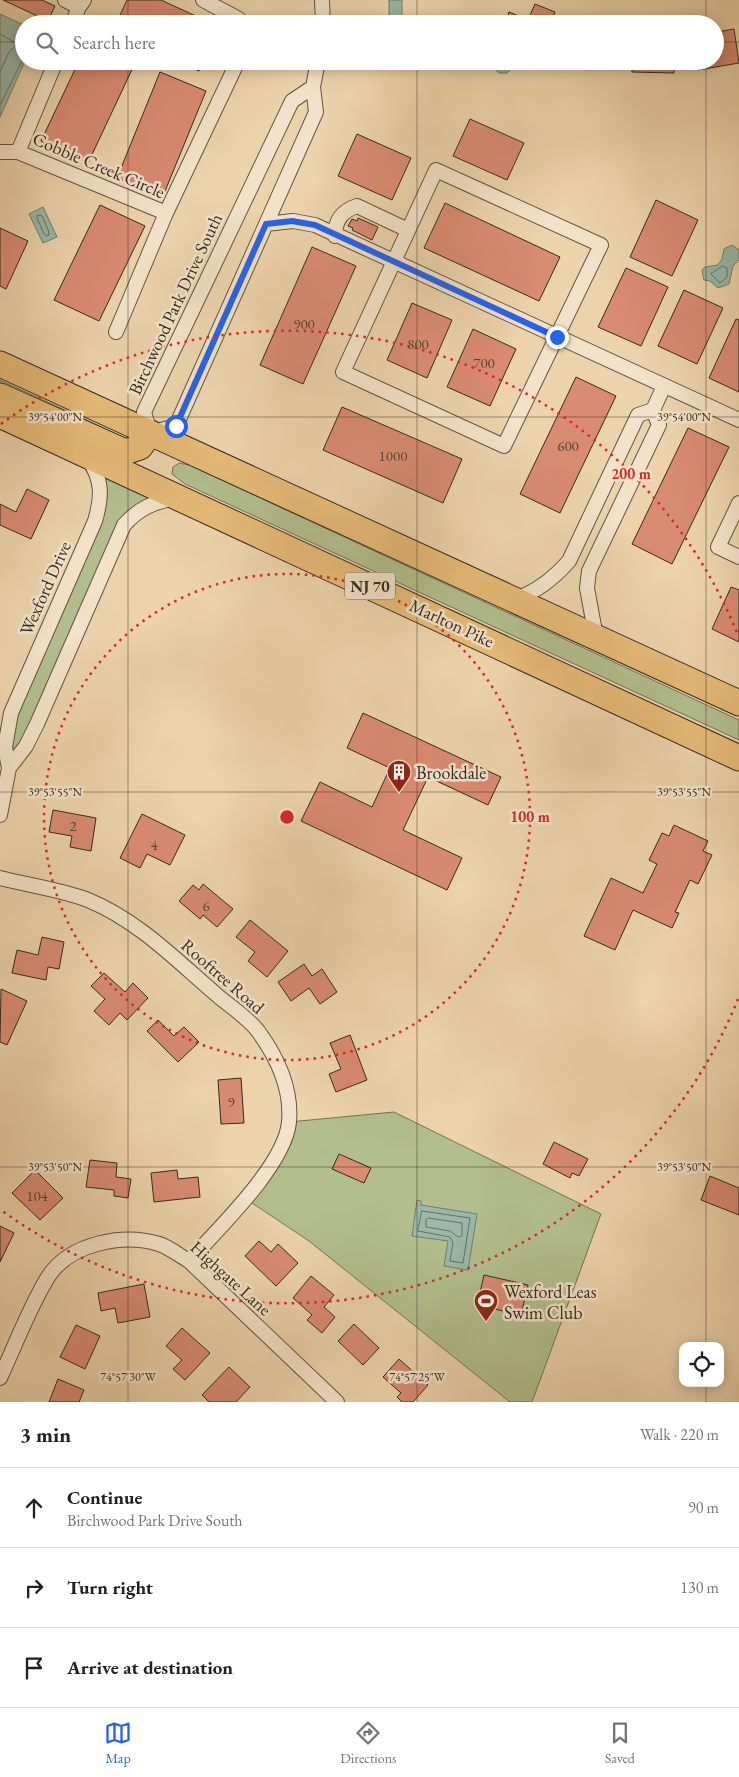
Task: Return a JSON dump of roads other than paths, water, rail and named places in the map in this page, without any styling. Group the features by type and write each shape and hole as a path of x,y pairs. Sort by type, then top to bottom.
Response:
{"highway":[{"name":"NJ 70","path":"0,364 739,703"},
{"path":"0,396 124,452 140,447 150,434"},
{"name":"Marlton Pike","path":"0,415 739,758"}],"street":[{"path":"65,0 82,3 76,15"},
{"path":"203,0 233,15"},
{"path":"322,0 323,15"},
{"name":"Cobble Creek Circle","path":"18,152 52,70"},
{"name":"Cobble Creek Circle","path":"116,332 166,213 234,70"},
{"path":"150,434 176,426 316,112 313,87 316,70"},
{"name":"Birchwood Park Drive South","path":"150,434 144,412 292,101 313,87"},
{"name":"Cobble Creek Circle","path":"0,152 18,152 166,213"},
{"path":"436,170 601,245 504,446 343,372 408,230 436,170"},
{"path":"335,236 338,220 343,213 357,206 408,230"},
{"path":"266,224 303,222 739,420"},
{"path":"514,600 541,587 554,578 569,561 638,415 653,410 664,386"},
{"path":"596,637 588,596 589,571 659,424 653,410"},
{"name":"Wexford Drive","path":"0,814 5,774 5,747 11,713 95,521 100,502 102,486 95,469 84,455"},
{"name":"Wexford Drive","path":"5,774 26,746 37,724 124,525 145,506 158,501 177,498"},
{"path":"739,503 718,547 739,557"},
{"name":"Rooftree Road","path":"0,878 87,900 139,927 257,1030 281,1070 287,1086 289,1122 284,1142 246,1198 189,1261"},
{"name":"Highgate Lane","path":"0,1378 49,1276 72,1254 100,1242 128,1239 160,1244 189,1261 337,1402"}],"water":[{"path":"389,0 402,0 402,15 389,15"},
{"path":"0,14 15,21 15,70 21,70 0,117"},
{"path":"496,70 510,70 507,73 499,73"},
{"path":"43,207 57,237 43,243 29,214"},
{"path":"732,245 739,250 739,260 733,266 729,284 718,288 710,281 704,280 702,270 705,267 718,265 722,259 724,249"},
{"path":"417,1200 421,1201 421,1205 477,1214 468,1270 444,1266 448,1241 412,1236"}],"place":[{"name":"Brookdale","path":"399,793"},
{"name":"Wexford Leas Swim Club","path":"486,1322"}]}
